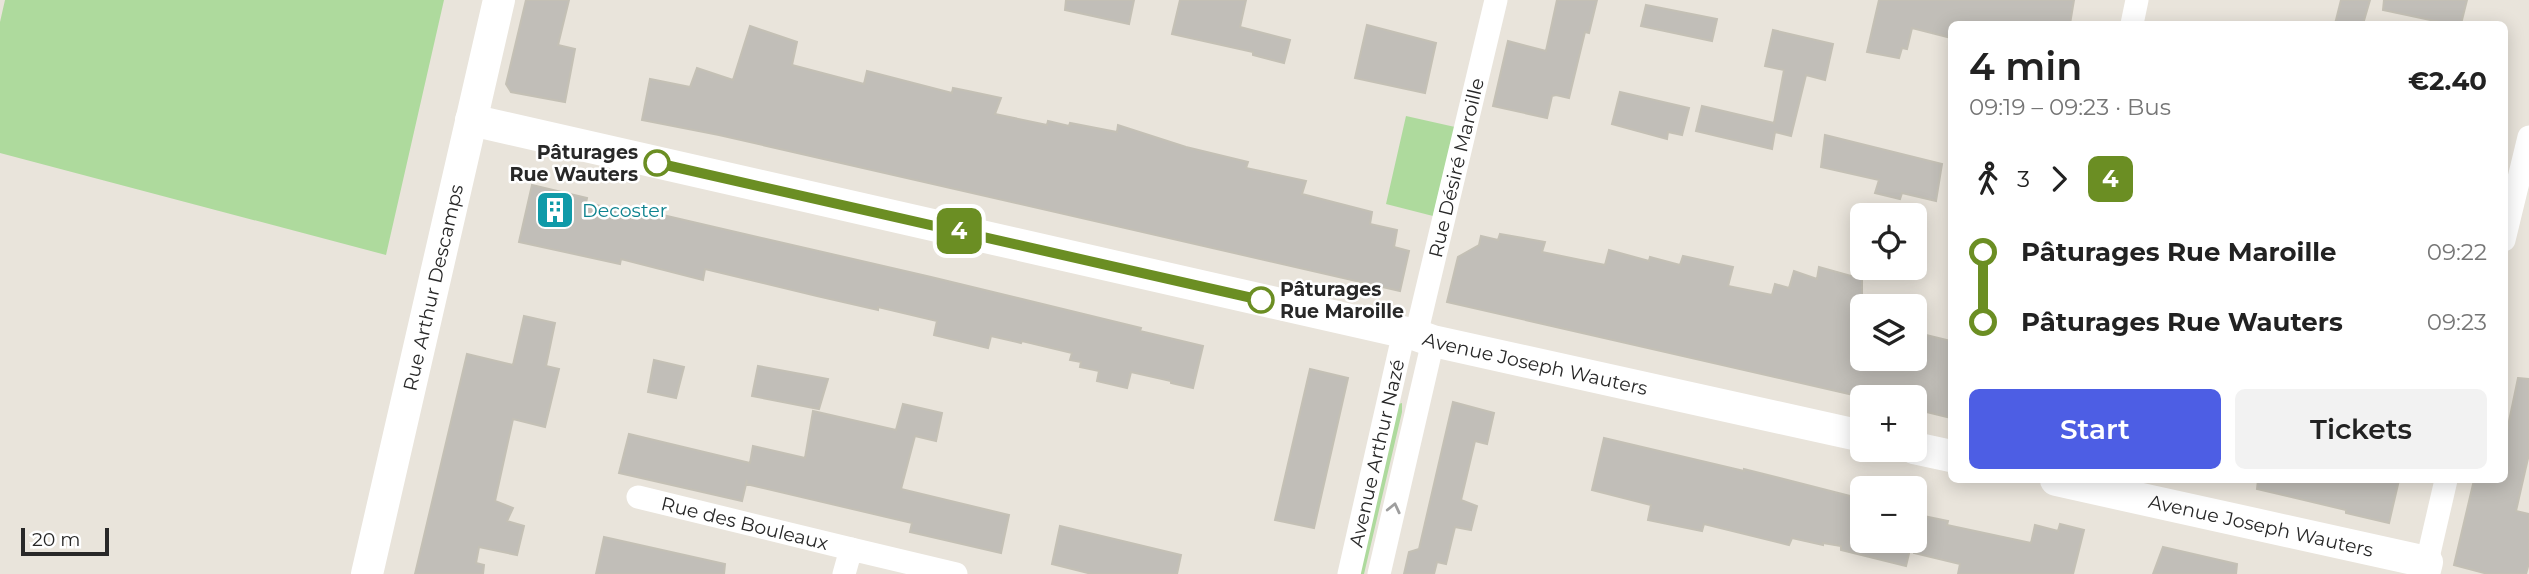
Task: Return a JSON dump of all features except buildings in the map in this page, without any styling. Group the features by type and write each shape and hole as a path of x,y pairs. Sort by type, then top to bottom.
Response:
{"street":[{"name":"Rue Arthur Descamps","path":"367,574 499,0"},
{"name":"Rue Désiré Maroille","path":"1418,336 1496,0"},
{"path":"2133,21 2137,0"},
{"name":"Avenue Joseph Wauters","path":"471,120 1850,433"},
{"path":"2508,224 2529,137"},
{"name":"Avenue Arthur Nazé","path":"1349,574 1418,336"},
{"name":"Avenue Arthur Nazé","path":"1379,574 1418,336"},
{"path":"1927,451 1948,455"},
{"name":"Avenue Joseph Wauters","path":"2069,483 2425,568"},
{"path":"2425,568 2445,483"},
{"name":"Rue des Bouleaux","path":"638,497 957,574"},
{"name":"Rue des Bouleaux","path":"844,574 850,549"}],"green space":[{"path":"5,0 444,0 386,255 0,153 0,22"},
{"path":"1406,116 1455,127 1433,216 1386,204"},
{"path":"1402,403 1364,574 1357,574 1395,405"}],"bus line":[{"name":"4","path":"657,163 1261,300"}],"place":[{"name":"Pâturages Rue Wauters","path":"657,163"},
{"name":"Decoster","path":"555,210"},
{"name":"Pâturages Rue Maroille","path":"1261,300"}]}
